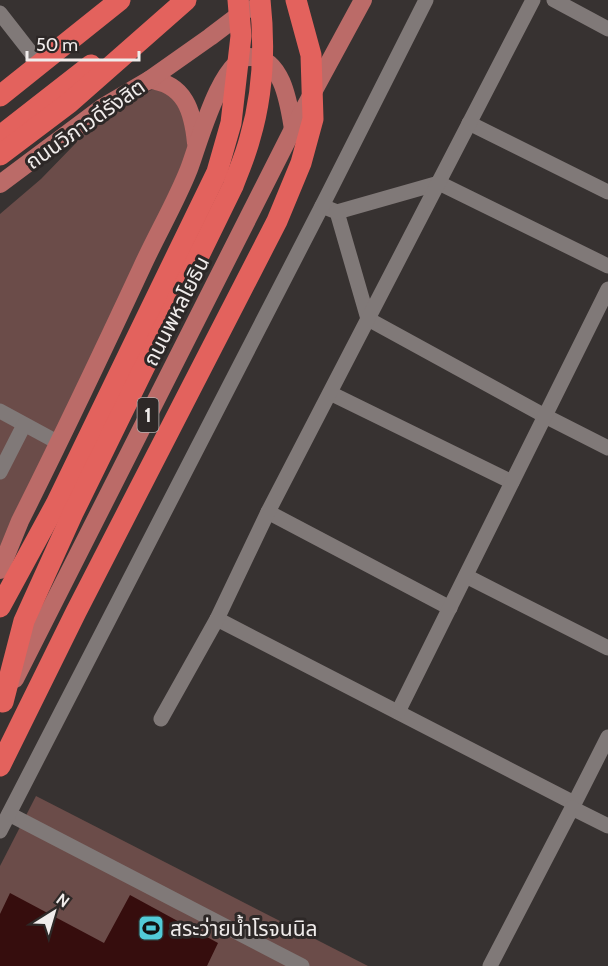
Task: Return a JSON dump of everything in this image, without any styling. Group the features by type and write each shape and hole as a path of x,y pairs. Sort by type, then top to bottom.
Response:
{"highway":[{"path":"0,79 98,0"},
{"path":"0,96 120,0"},
{"path":"0,136 73,80 166,0"},
{"name":"ถนนวิภาวดีรังสิต","path":"0,155 69,103 186,0"},
{"path":"2,705 24,621 64,509 217,172 231,123 240,36 238,0"},
{"path":"0,607 64,509 233,186 250,138 260,94 262,50 259,0"},
{"path":"0,766 76,612 272,231 301,164 313,118 310,55 296,0"}],"main road":[{"name":"ถนนวิภาวดีรังสิต","path":"0,184 103,107 149,80 210,38 259,0"},
{"name":"ถนนพหลโยธิน","path":"2,705 293,129 363,0"},
{"path":"0,570 20,521 182,186 209,113 228,72 240,60 250,57 264,61 273,69 288,100 293,129"},
{"path":"149,80 163,81 174,88 184,99 192,115 196,150"}],"lane":[{"path":"0,831 426,0"},
{"path":"161,719 217,619 268,512 533,0"},
{"path":"554,0 608,29"},
{"path":"1,16 32,54"},
{"path":"469,123 608,192"},
{"path":"322,206 337,213 439,183 608,266"},
{"path":"337,213 368,319 608,448"},
{"path":"398,712 608,289"},
{"path":"330,393 512,482"},
{"path":"0,411 59,443"},
{"path":"0,472 24,424"},
{"path":"268,512 450,608"},
{"path":"466,576 608,648"},
{"path":"217,619 398,712 608,826"},
{"path":"490,966 608,737"},
{"path":"9,814 302,966"}],"shaded area":[{"path":"163,86 192,115 191,157 0,552 0,214 41,179 74,145 103,107"},
{"path":"36,796 368,966 0,966 0,866"},
{"name":"สระว่ายน้ำโรจนนิล","path":"10,893 104,943 130,895 218,943 207,966 0,966 0,914"}],"place":[{"name":"สระว่ายน้ำโรจนนิล","path":"151,928"}]}
